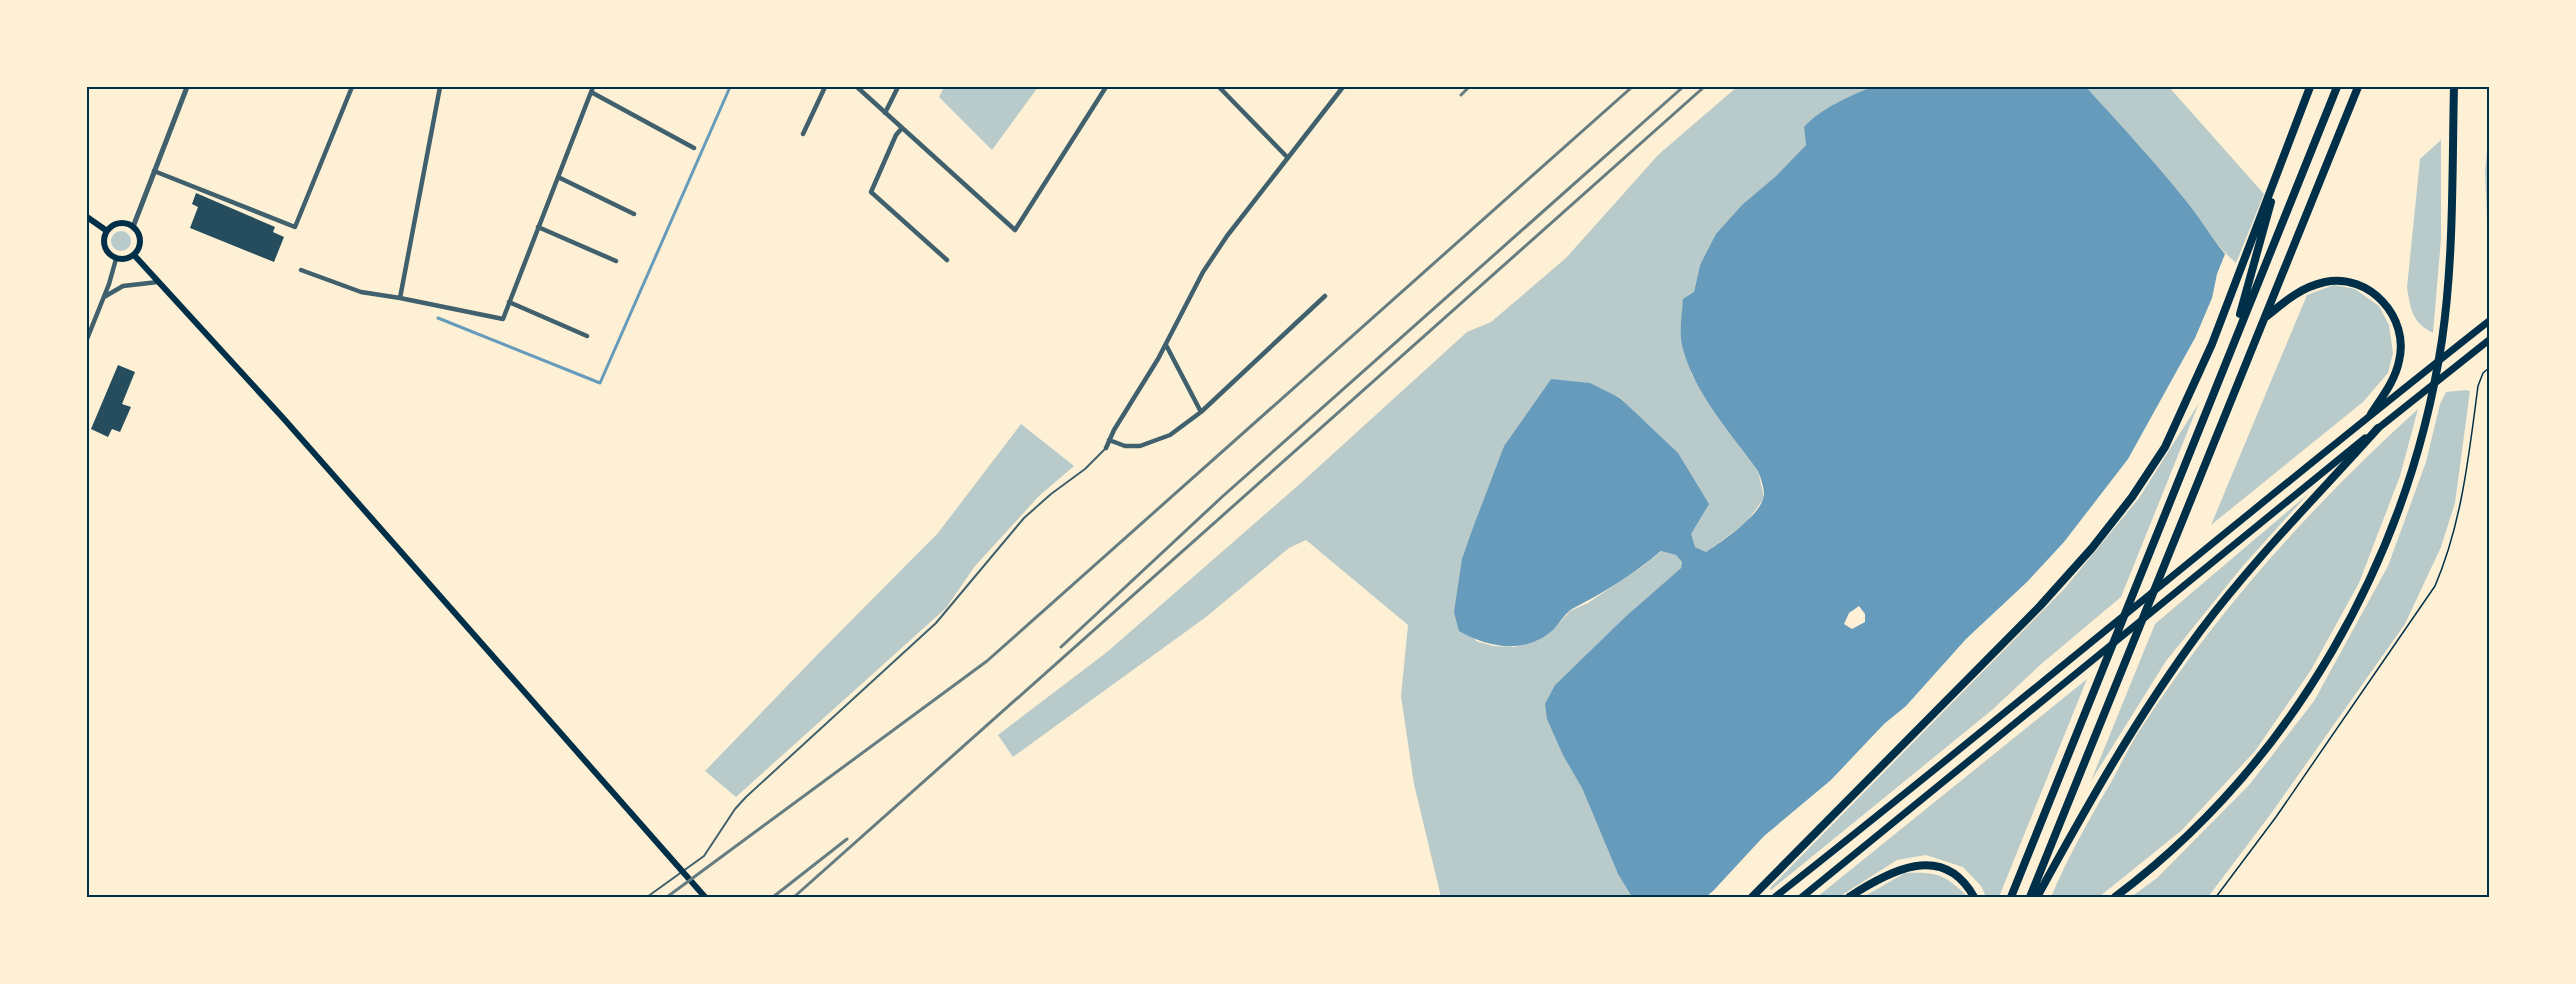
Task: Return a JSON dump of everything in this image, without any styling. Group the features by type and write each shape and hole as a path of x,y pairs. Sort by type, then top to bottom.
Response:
{"highway":[{"path":"1752,897 2040,606 2092,549 2132,497 2165,447 2212,344 2310,87"},
{"path":"2011,897 2337,87"},
{"path":"2030,897 2358,87"},
{"path":"2115,897 2175,846 2259,757 2289,718 2334,648 2367,586 2407,487 2436,375 2445,306 2450,234 2454,87"},
{"path":"2230,352 2285,153"},
{"path":"2266,317 2290,298 2309,287 2325,282 2345,280 2363,286 2377,295 2389,308 2401,342 2399,361 2393,380 2371,414"},
{"path":"2037,897 2112,761 2181,657 2275,540 2378,428"},
{"path":"1849,897 1888,873 1920,865 1940,867 1951,871 1967,886 1974,897"}],"main road":[{"path":"87,217 107,231"},
{"path":"118,224 133,227 140,240 134,255 128,259 116,259 107,253 104,246 107,231 118,224"},
{"path":"134,255 284,420 705,897"},
{"path":"1774,897 1872,820 2226,530 2489,321"},
{"path":"1802,897 2235,543 2489,340"}],"street":[{"path":"133,227 187,87"},
{"path":"153,171 295,227 352,87"},
{"path":"400,298 440,87"},
{"path":"803,134 825,87"},
{"path":"857,87 1016,230 1106,87"},
{"path":"885,113 898,87"},
{"path":"1219,87 1288,158"},
{"path":"1106,448 1166,345 1203,272 1227,236 1343,87"},
{"path":"301,270 361,292 503,319 592,90 694,148"},
{"path":"902,128 896,135 871,192 947,260"},
{"path":"558,177 634,214"},
{"path":"538,228 616,261"},
{"path":"87,339 116,259"},
{"path":"104,297 123,286 158,282"},
{"path":"1109,440 1125,446 1140,446 1170,435 1201,412 1325,296"},
{"path":"509,302 587,336"},
{"path":"1166,345 1201,412"}],"lane":[{"path":"647,897 704,856 746,797 936,623 1024,518 1051,494 1085,469 1106,448"}],"path":[{"path":"2216,897 2283,807 2435,586 2447,558 2461,503 2478,386 2483,373 2489,368"}],"shaded area":[{"path":"944,87 1038,87 992,150 939,97"},
{"path":"1737,87 1871,87 1827,109 1804,127 1806,145 1776,176 1743,204 1700,265 1694,292 1691,373 1712,408 1758,471 1764,498 1747,522 1706,552 1695,547 1637,415 1620,397 1551,379 1504,446 1475,522 1454,612 1476,641 1493,646 1515,647 1538,640 1554,629 1570,611 1588,603 1662,551 1676,555 1682,562 1681,568 1625,617 1555,685 1547,719 1582,788 1618,874 1632,897 1441,897 1414,784 1401,696 1408,625 1306,540 1289,548 1206,617 1013,757 998,735 1107,652 1302,482 1467,332 1491,322 1566,258 1659,154"},
{"path":"2086,87 2169,87 2264,194 2236,263 2215,241 2162,172"},
{"path":"2489,132 2489,267 2485,171"},
{"path":"2441,140 2441,239 2433,333 2421,325 2414,315 2407,288 2420,159"},
{"path":"121,231 128,234 131,241 128,248 121,251 114,248 111,241 114,234"},
{"path":"2334,285 2355,289 2379,306 2389,325 2393,353 2388,373 2363,402 2211,525 2307,295"},
{"path":"2470,391 2455,503 2441,547 2405,624 2270,815 2208,897 2131,897 2157,878 2250,784 2314,701 2388,566 2426,462 2440,404 2446,392"},
{"path":"2199,403 2121,597 2040,665 1992,710 1771,890 1770,888 2065,588 2139,498"},
{"path":"2418,409 2400,476 2359,583 2311,670 2255,751 2182,830 2099,897 2051,897 2079,839 2136,736 2198,647 2231,604 2302,523"},
{"path":"1021,424 1074,466 1039,496 975,566 946,608 736,797 705,771 938,533"},
{"path":"2308,494 2242,567 2166,661 2091,781 2155,624"},
{"path":"2087,679 1999,897 1986,897 1981,886 1963,867 1926,855 1897,860 1839,897 1817,897"},
{"path":"1905,873 1940,876 1953,883 1968,897 1863,897"}],"water":[{"path":"1871,87 2086,87 2175,187 2225,254 2217,274 2212,298 2195,338 2128,459 2064,542 2027,582 1966,639 1906,706 1884,724 1831,780 1764,836 1706,897 1632,897 1618,874 1582,788 1563,755 1547,719 1545,704 1555,685 1625,617 1681,568 1682,562 1676,555 1661,551 1618,583 1569,611 1554,629 1543,637 1520,646 1507,646 1483,642 1459,631 1454,612 1462,559 1504,446 1551,379 1590,383 1620,398 1678,453 1709,504 1691,534 1695,547 1706,552 1740,527 1756,511 1764,495 1758,471 1704,396 1687,362 1681,339 1683,299 1694,292 1700,265 1716,234 1743,204 1776,176 1806,145 1804,127 1827,109","holes":["1859,606 1865,614 1865,622 1852,629 1844,624 1849,613"]}],"building":[{"path":"196,193 275,227 273,232 284,237 274,262 190,228 198,207 192,204"},
{"path":"118,365 135,372 122,404 131,407 120,432 112,429 108,437 91,429"}],"waterway":[{"path":"438,318 600,383 730,87"}],"railway":[{"path":"1461,95 1469,87"},
{"path":"667,897 987,661 1632,87"},
{"path":"1061,647 1223,496 1683,87"},
{"path":"794,897 1704,87"},
{"path":"773,897 847,839"}]}
